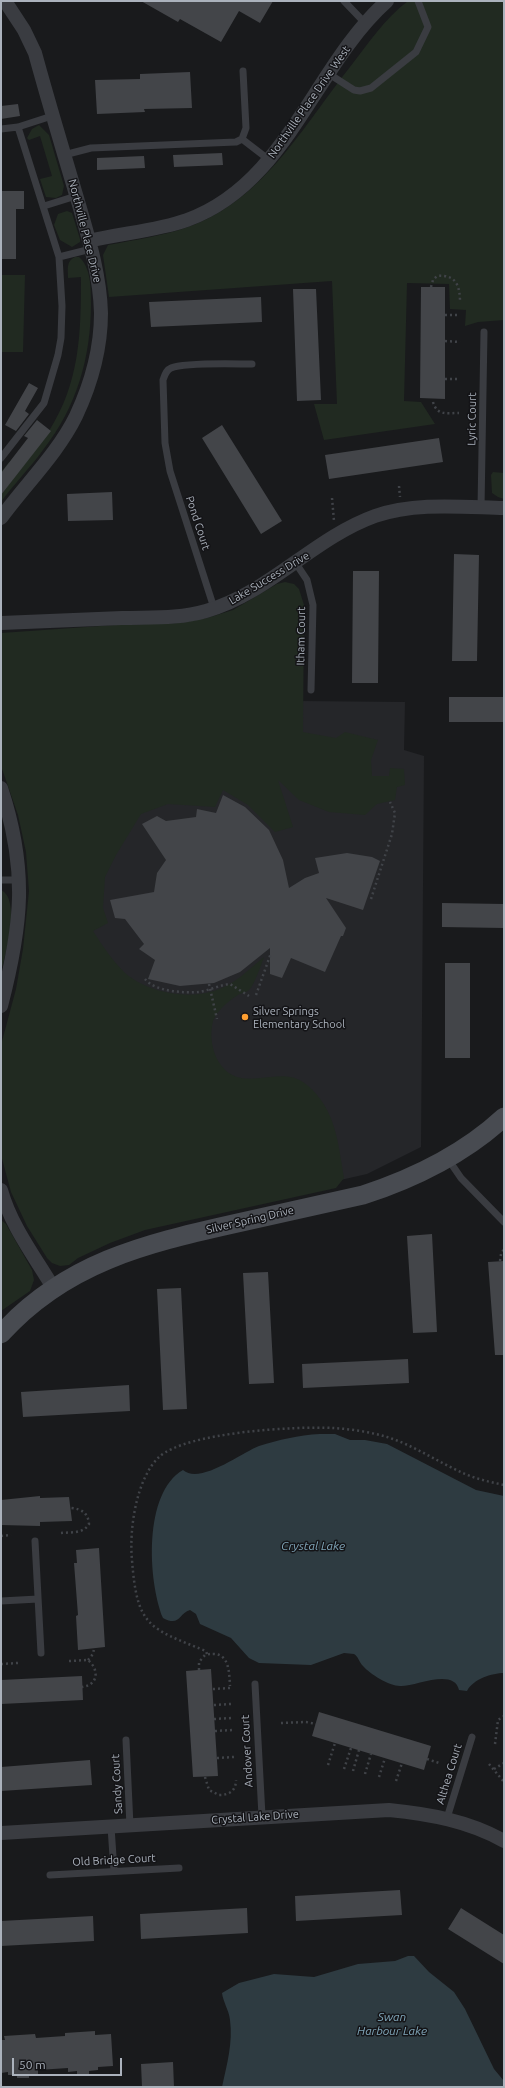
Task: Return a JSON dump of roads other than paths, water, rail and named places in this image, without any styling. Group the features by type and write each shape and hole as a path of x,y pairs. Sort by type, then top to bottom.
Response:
{"street":[{"name":"Northville Place Drive","path":"1,518 64,437 75,417 87,390 97,353 101,314 99,280 35,53 24,30 5,1"},
{"name":"Northville Place Drive West","path":"90,245 188,219 219,203 235,192 268,160 365,23 388,1"},
{"name":"Lake Success Drive","path":"1,623 171,617 192,614 214,608 240,597 339,533 375,516 402,509 504,508"},
{"path":"1,788 13,825 20,880 15,946 1,1006"},
{"name":"Silver Spring Drive","path":"1,1334 30,1307 54,1289 94,1265 139,1247 172,1238 363,1195 402,1181 448,1159 472,1144 504,1117"},
{"path":"1,1190 3,1206 54,1289"},
{"name":"Crystal Lake Drive","path":"1,1833 130,1826 262,1816 389,1810 447,1818 481,1830 504,1841"}],"lane":[{"path":"344,1 365,23"},
{"path":"329,74 354,90 365,90 416,52 428,27 418,1"},
{"path":"242,139 246,128 243,71"},
{"path":"1,129 18,127 52,116"},
{"path":"1,458 44,403 54,372 61,338 62,306 59,257 18,127"},
{"path":"64,155 91,148 230,143 242,139"},
{"path":"242,139 268,160"},
{"path":"44,206 76,196"},
{"path":"59,257 90,245"},
{"name":"Lyric Court","path":"481,508 484,332"},
{"name":"Pond Court","path":"214,608 170,471 164,443 163,380 166,372 172,368 196,365 252,364"},
{"name":"Itham Court","path":"295,562 307,580 313,605 311,690"},
{"path":"1,880 20,880"},
{"path":"448,1159 460,1178 504,1222"},
{"path":"35,1541 41,1653"},
{"path":"1,1601 38,1598"},
{"name":"Andover Court","path":"255,1684 262,1816"},
{"name":"Althea Court","path":"447,1818 472,1737"},
{"name":"Sandy Court","path":"126,1740 130,1826"},
{"path":"111,1827 114,1872"},
{"name":"Old Bridge Court","path":"50,1875 179,1868"}],"water":[{"name":"Crystal Lake","path":"335,1434 350,1440 365,1440 387,1444 476,1490 504,1496 504,1673 494,1674 478,1680 467,1691 459,1690 456,1683 450,1680 442,1679 400,1686 380,1679 363,1666 354,1654 344,1653 311,1665 259,1663 249,1658 231,1638 200,1624 196,1614 190,1610 173,1621 163,1618 154,1582 152,1539 155,1517 161,1498 170,1481 183,1470 190,1474 200,1474 210,1471 259,1446 304,1435"},
{"name":"Swan Harbour Lake","path":"408,1956 414,1956 429,1972 454,1992 465,2009 494,2069 504,2081 504,2087 222,2087 229,2054 231,2029 229,2016 222,1993 239,1983 274,1974 314,1977 358,1964 395,1961"}],"place":[{"name":"Silver Springs Elementary School","path":"245,1017"}]}
